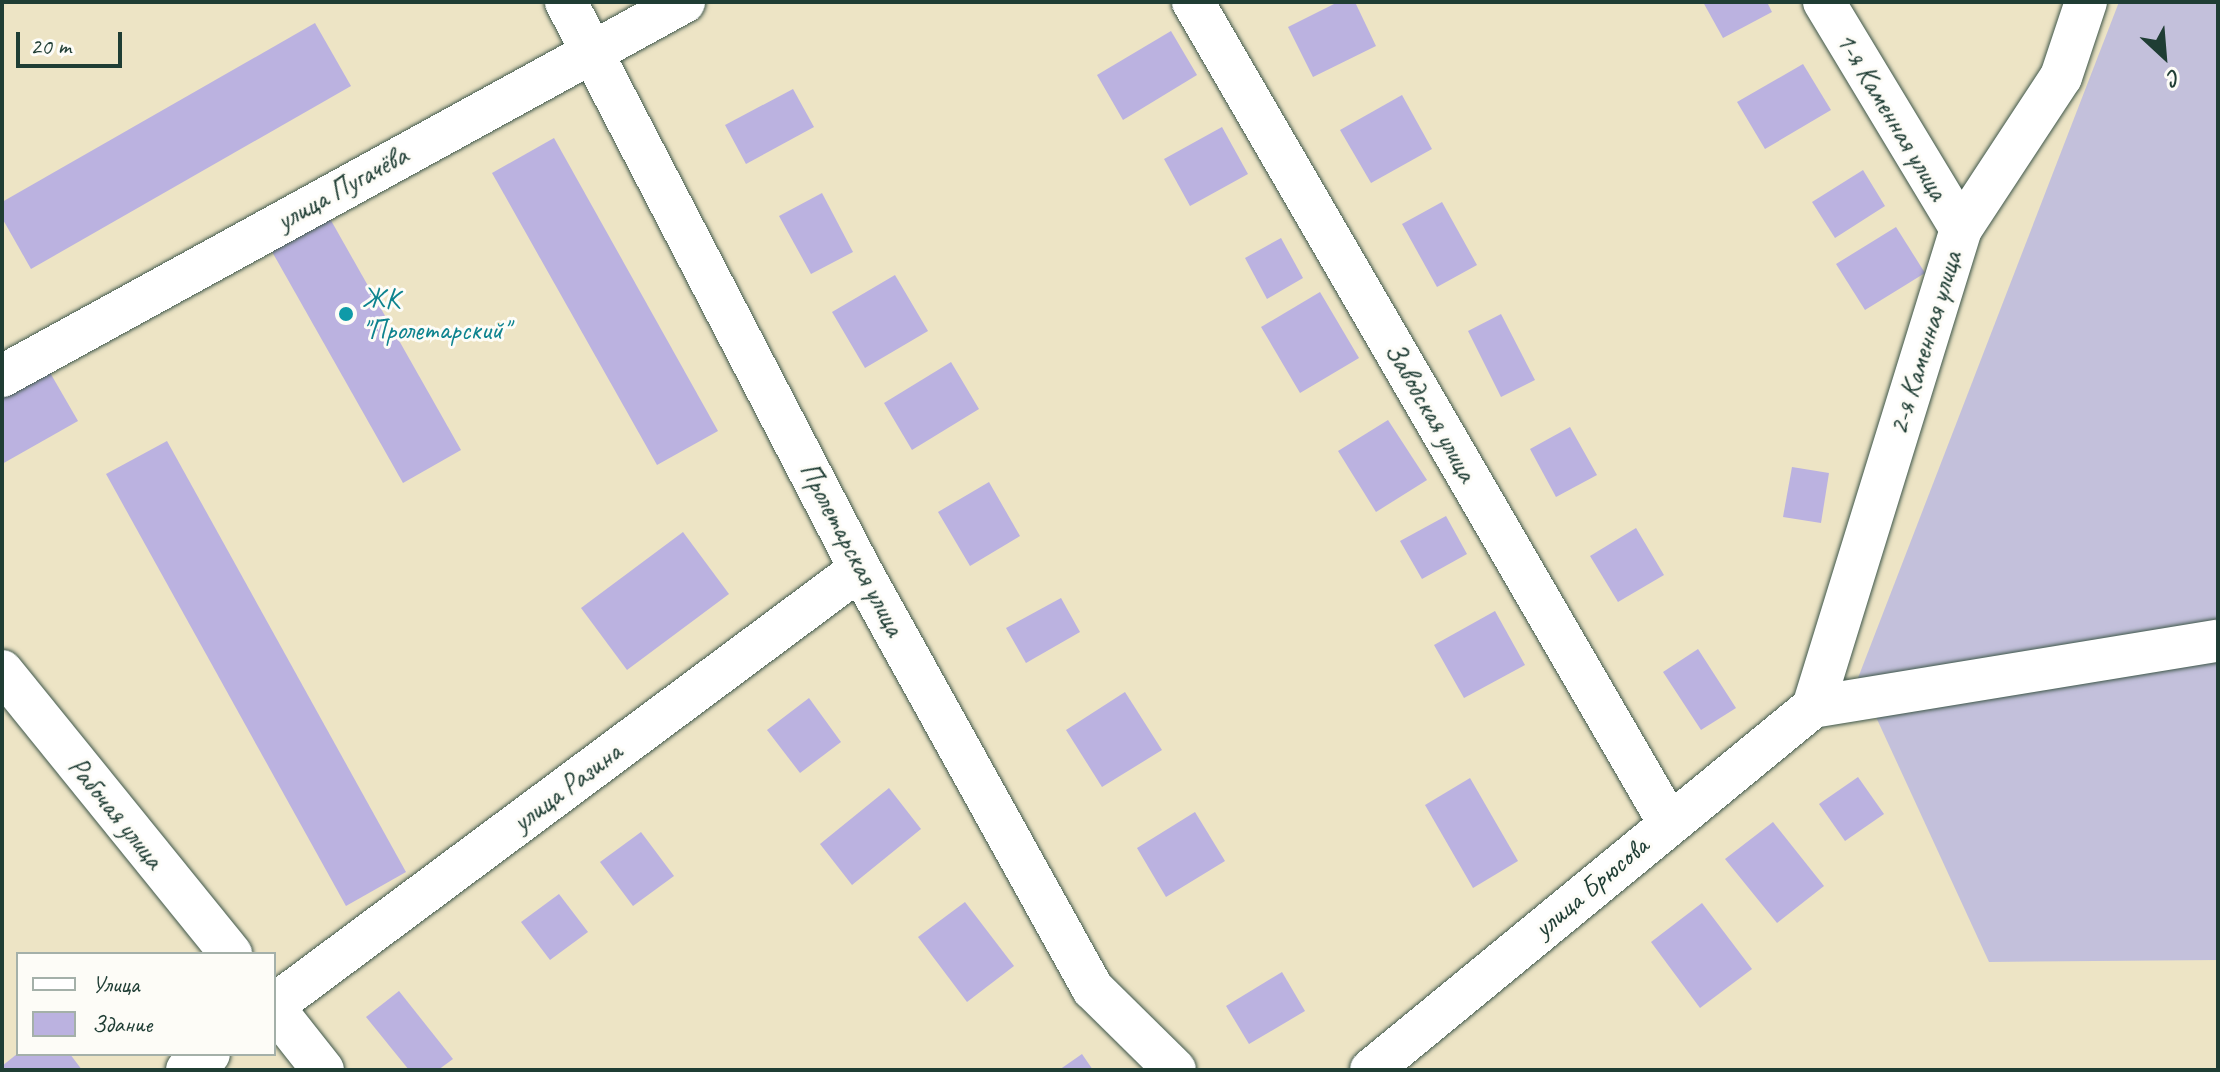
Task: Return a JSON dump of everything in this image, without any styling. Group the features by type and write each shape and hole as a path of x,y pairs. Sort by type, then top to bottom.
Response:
{"street":[{"name":"Пролетарская улица","path":"566,2 860,569 1093,989 1175,1070"},
{"name":"улица Пугачёва","path":"2,376 593,49 684,2"},
{"name":"Заводская улица","path":"1193,2 1669,823"},
{"name":"1-я Каменная улица","path":"1824,2 1961,229"},
{"name":"2-я Каменная улица","path":"1813,707 1961,229 2061,77 2086,2"},
{"name":"улица Разина","path":"276,1005 860,569"},
{"path":"1813,707 2218,641"},
{"name":"Рабочая улица","path":"2,671 229,952"},
{"name":"улица Брюсова","path":"1371,1070 1813,707"},
{"path":"276,1009 323,1070"},
{"path":"187,1070 206,1056"}],"shaded area":[{"path":"2119,2 2218,2 2218,960 1989,962 1858,678"}],"building":[{"path":"1338,2 1355,2 1376,46 1313,77 1288,27"},
{"path":"1703,2 1767,2 1772,12 1723,38"},
{"path":"315,23 351,86 31,269 2,218 2,202"},
{"path":"1171,31 1197,75 1123,120 1097,75"},
{"path":"1803,64 1831,110 1765,149 1737,102"},
{"path":"793,89 814,127 746,164 725,125"},
{"path":"1402,95 1432,149 1371,183 1340,130"},
{"path":"1222,127 1248,174 1190,206 1164,159"},
{"path":"554,138 718,431 657,465 492,173"},
{"path":"1863,170 1885,206 1835,238 1812,202"},
{"path":"822,193 853,252 811,274 779,216"},
{"name":"ЖК \"Пролетарский\"","path":"320,201 461,450 403,483 262,234"},
{"path":"1442,202 1477,265 1437,287 1402,224"},
{"path":"1896,227 1925,273 1865,310 1836,264"},
{"path":"1281,238 1303,278 1267,299 1245,258"},
{"path":"895,275 928,331 865,368 832,312"},
{"path":"1320,292 1359,358 1300,393 1261,327"},
{"path":"1501,314 1535,380 1501,397 1468,331"},
{"path":"41,357 78,421 2,464 2,379"},
{"path":"951,362 979,409 912,450 884,403"},
{"path":"1388,420 1427,480 1376,512 1338,451"},
{"path":"1570,427 1597,475 1556,497 1530,449"},
{"path":"167,441 406,872 346,906 106,474"},
{"path":"1792,467 1829,473 1821,523 1783,517"},
{"path":"989,482 1020,536 970,566 938,512"},
{"path":"1446,516 1467,554 1422,579 1400,541"},
{"path":"1636,528 1664,575 1618,602 1590,556"},
{"path":"683,532 729,594 627,670 581,608"},
{"path":"1061,598 1080,632 1026,663 1006,628"},
{"path":"1495,611 1525,665 1464,698 1434,645"},
{"path":"1698,649 1736,708 1701,730 1663,672"},
{"path":"1125,692 1162,750 1102,787 1066,730"},
{"path":"809,698 841,742 800,773 767,730"},
{"path":"1858,777 1884,814 1845,841 1819,804"},
{"path":"1470,778 1518,861 1473,888 1425,805"},
{"path":"889,788 921,829 852,885 820,844"},
{"path":"1195,812 1225,861 1166,897 1137,848"},
{"path":"1773,822 1824,886 1777,923 1725,859"},
{"path":"641,832 674,876 633,906 600,862"},
{"path":"559,894 588,932 550,960 521,922"},
{"path":"965,902 1014,966 967,1002 918,937"},
{"path":"1702,903 1752,969 1700,1008 1651,942"},
{"path":"1282,972 1305,1011 1249,1044 1226,1006"},
{"path":"399,991 453,1059 438,1070 409,1070 366,1017"},
{"path":"1082,1054 1093,1070 1059,1070"},
{"path":"16,1055 72,1056 82,1070 2,1070 2,1066"}],"place":[{"name":"ЖК \"Пролетарский\"","path":"346,314"}]}
